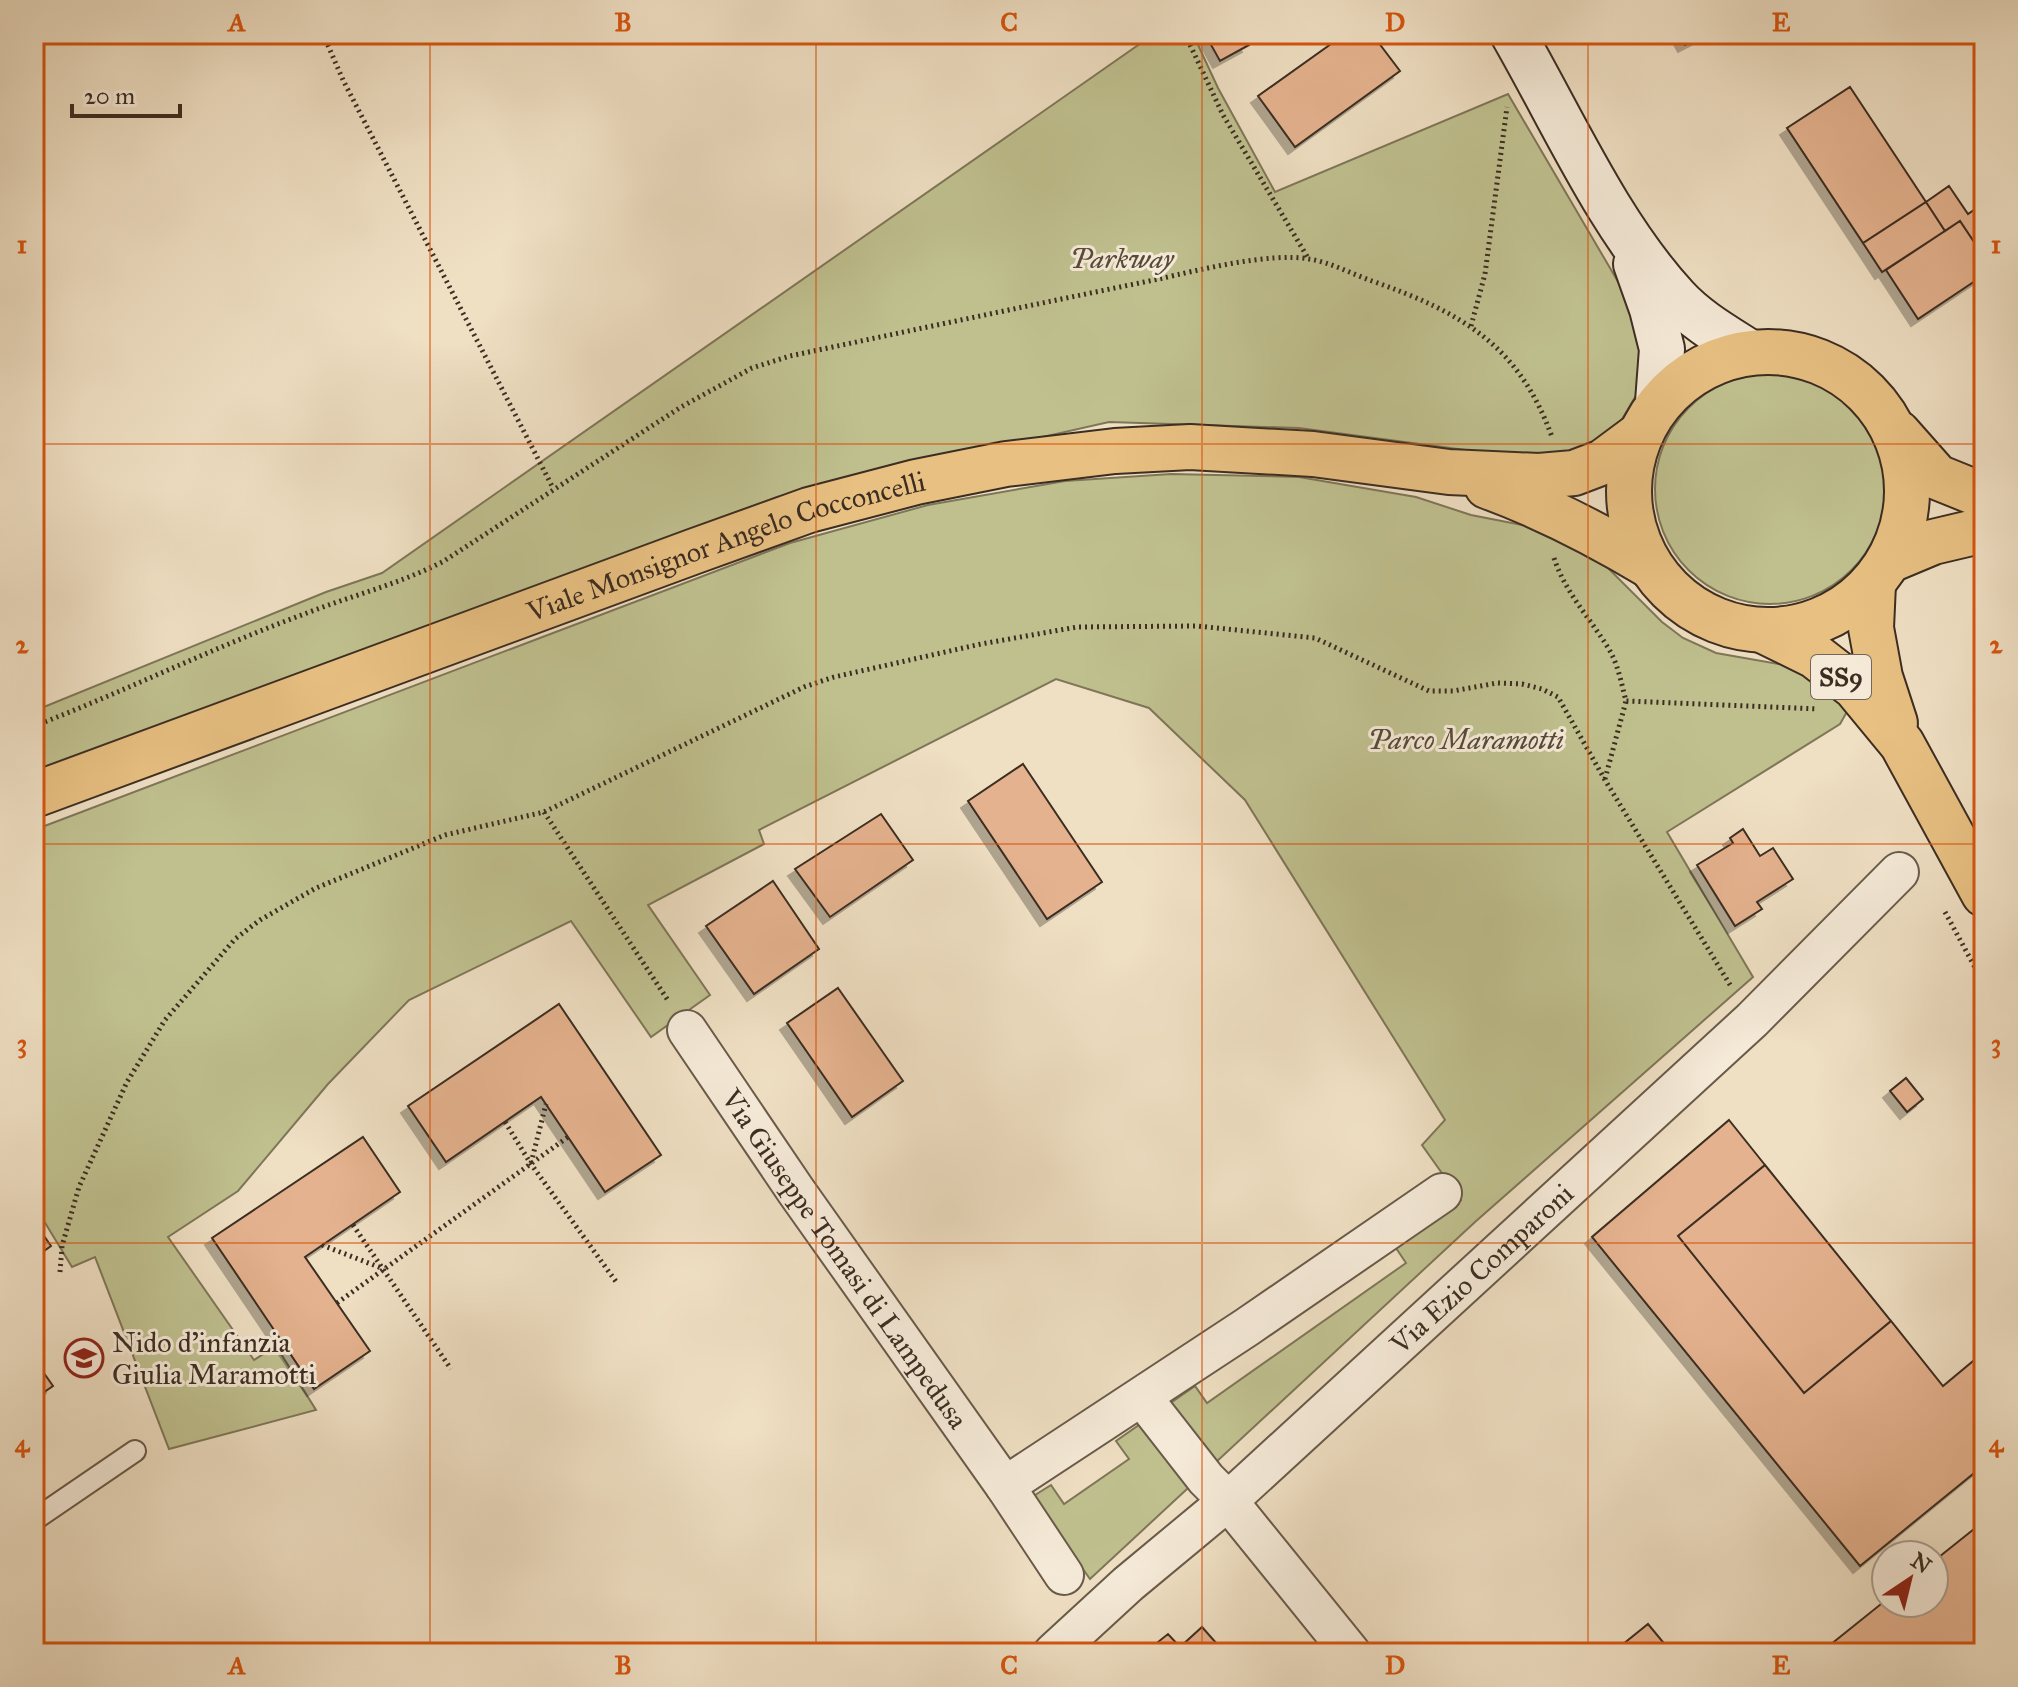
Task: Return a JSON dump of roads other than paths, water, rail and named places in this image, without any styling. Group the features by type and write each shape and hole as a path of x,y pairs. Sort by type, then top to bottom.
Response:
{"main road":[{"path":"1513,34 1624,232 1677,299 1749,352"},
{"path":"1624,232 1652,309 1662,349 1648,419 1628,480 1632,524 1650,566 1671,592 1699,612 1730,625 1764,631 1805,626 1842,610 1882,572 1933,542 1984,530"},
{"path":"1648,419 1684,378 1715,361 1749,352 1793,353 1834,367 1869,393 1894,429 1937,477 1984,496"},
{"name":"Viale Monsignor Angelo Cocconcelli","path":"34,795 710,545 809,510 916,482 1006,464 1115,451 1190,447 1313,454 1449,472 1539,476 1574,473 1603,462 1648,419"},
{"path":"1882,572 1906,517 1907,472 1894,429"},
{"name":"Viale Monsignor Angelo Cocconcelli","path":"1449,472 1531,502 1593,532 1650,566"},
{"name":"SS9","path":"1882,572 1871,628 1880,677 1902,744"},
{"name":"SS9","path":"1764,631 1815,656 1855,687 1902,744"},
{"path":"1902,744 1984,894"}],"street":[{"name":"Via Ezio Comparoni","path":"1053,1653 1128,1584 1228,1501 1752,1020 1899,872"},
{"name":"Via Giuseppe Tomasi di Lampedusa","path":"687,1030 1064,1575"},
{"path":"1005,1486 1442,1193"},
{"path":"1142,1397 1351,1653"}],"lane":[{"path":"34,1520 135,1451"}],"place":[{"name":"Nido d'infanzia Giulia Maramotti","path":"84,1358"}],"park label":[{"name":"Parkway","path":"1122,258"},
{"name":"Parco Maramotti","path":"1466,739"}]}
